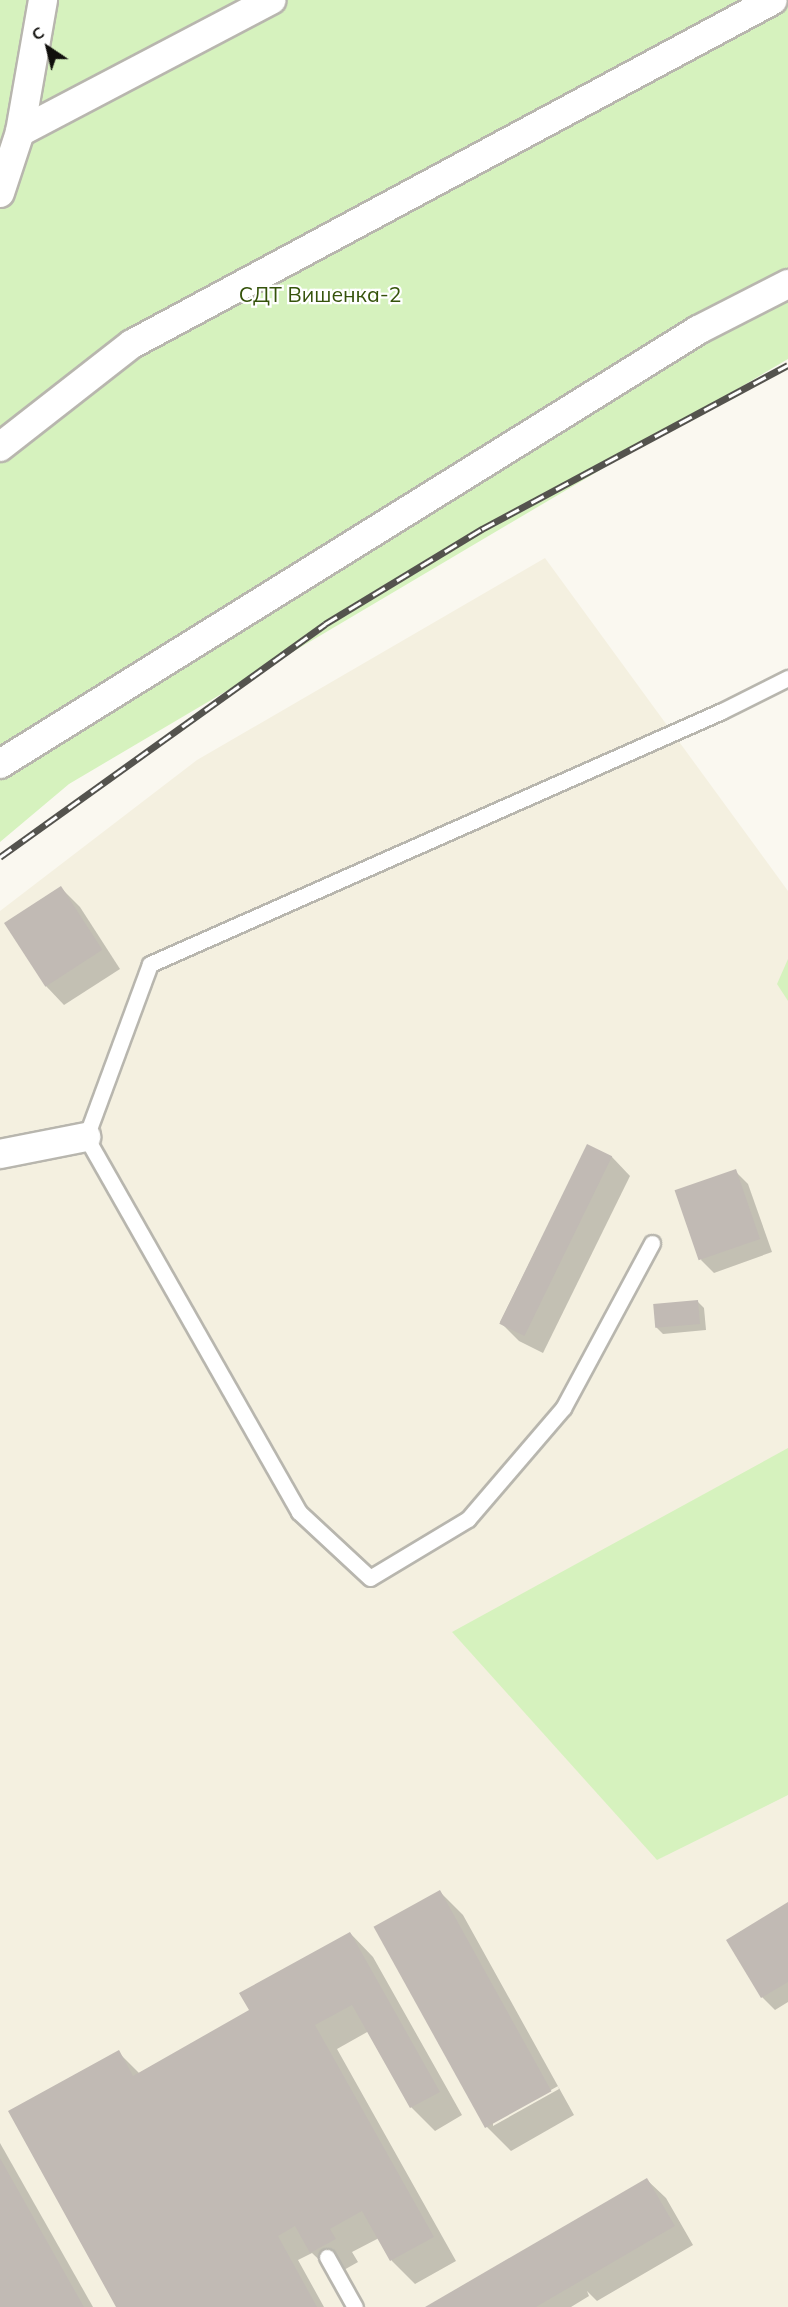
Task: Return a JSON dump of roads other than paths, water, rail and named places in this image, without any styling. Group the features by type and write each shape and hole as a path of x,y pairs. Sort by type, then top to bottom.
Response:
{"street":[{"path":"0,193 20,132 42,0"},
{"path":"20,132 270,0"},
{"path":"0,447 132,345 773,0"},
{"path":"0,764 698,330 788,284"},
{"path":"0,1154 86,1137"}],"lane":[{"path":"652,1243 563,1408 468,1520 370,1578 299,1512 86,1137 150,964 722,711 788,678"},
{"path":"327,2257 355,2307"}],"railway":[{"path":"0,857 325,624 482,529 788,365"}],"park label":[{"name":"СДТ Вишенка-2","path":"320,294"}]}
